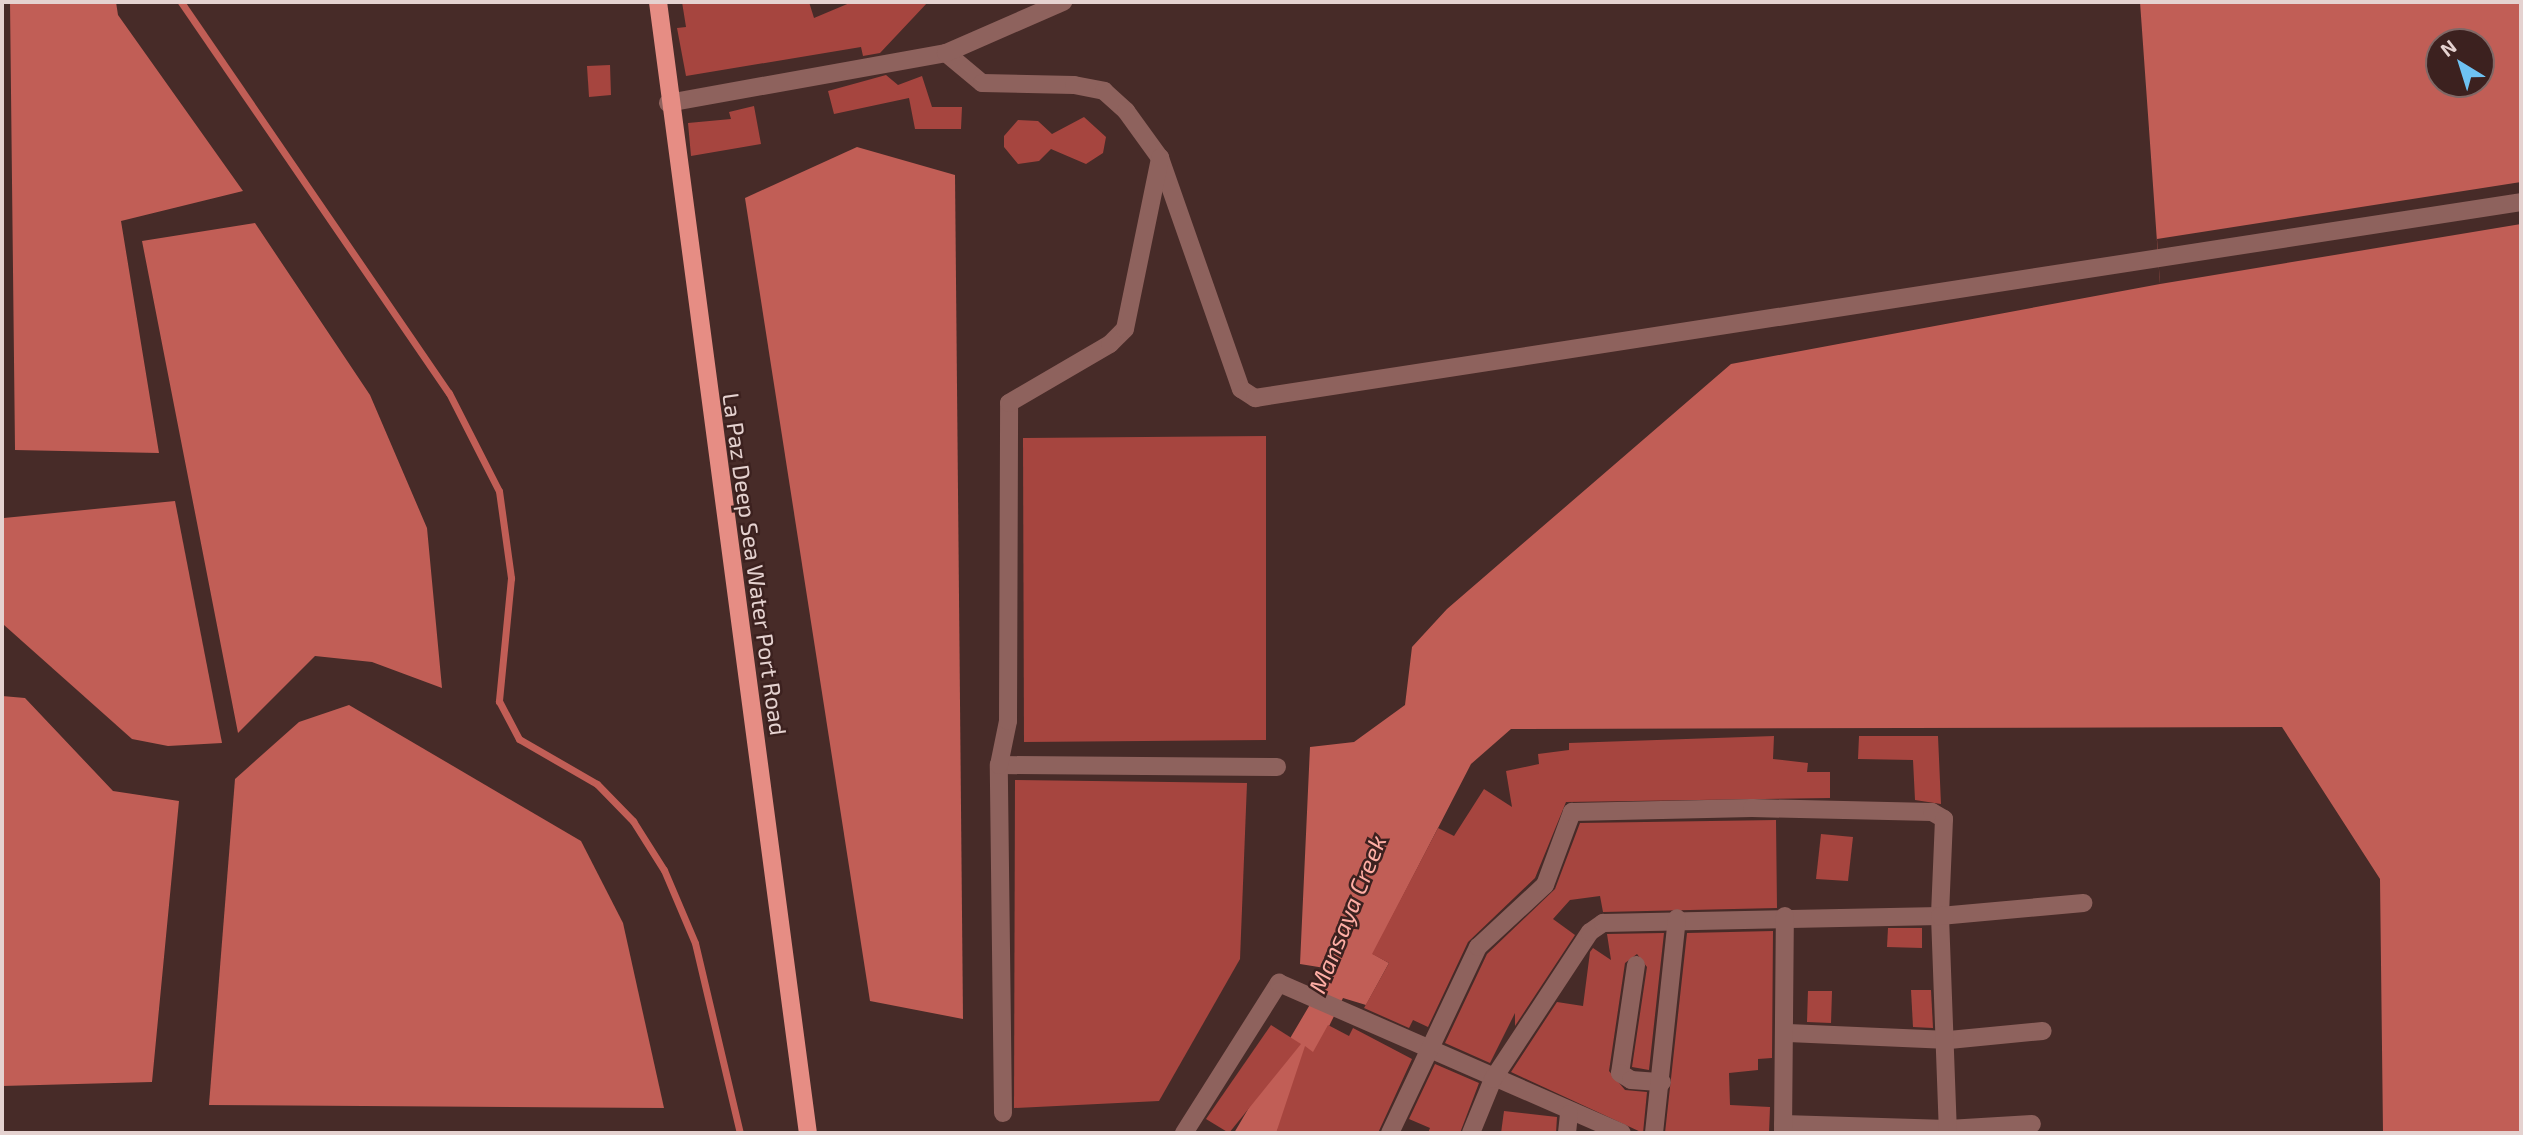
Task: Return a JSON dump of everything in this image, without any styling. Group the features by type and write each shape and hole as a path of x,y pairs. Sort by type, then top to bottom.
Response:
{"main road":[{"name":"La Paz Deep Sea Water Port Road","path":"658,2 668,103 808,1133"}],"street":[{"path":"668,103 946,53 1063,2"},
{"path":"946,53 982,83 1104,91 1160,158 1241,389 1255,398 2521,202"},
{"path":"1003,1113 999,765 1008,721 1009,403 1110,344 1125,329 1160,158"},
{"path":"999,765 1277,766"},
{"path":"1390,1133 1478,947 1545,885 1572,812 1932,812 1947,829 1940,916 1949,1040 1948,1131"},
{"path":"1471,1133 1493,1079 1590,932 1617,921 1785,916 1940,916 2083,903"},
{"path":"1785,916 1788,1032 1783,1128 1948,1131 2032,1124"},
{"path":"1654,1133 1662,1082 1677,918"},
{"path":"1636,965 1620,1073 1631,1080 1662,1082"},
{"path":"1184,1133 1279,983 1569,1114 1622,1133"},
{"path":"1788,1032 1949,1040 2043,1031"},
{"path":"1567,1133 1569,1114"}],"water":[{"path":"10,2 116,2 118,15 243,191 121,221 159,453 15,450"},
{"name":"Mansaya Creek","path":"2140,2 2521,2 2521,1133 2383,1133 2380,879 2282,727 1511,729 1471,764 1373,954 1389,963 1366,1005 1343,998 1276,1133 1234,1133 1331,969 1300,964 1310,747 1354,742 1405,705 1412,647 1447,609 1731,364 2160,284"},
{"path":"857,147 955,175 963,1019 870,1001 745,198"},
{"path":"255,223 370,395 427,528 442,688 372,662 315,656 238,733 142,241"},
{"path":"175,501 222,743 168,746 132,739 4,625 4,518"},
{"path":"2,696 25,698 113,791 179,801 152,1082 2,1086"},
{"path":"349,705 581,841 623,923 664,1108 209,1105 235,779 299,722"}],"pier":[{"path":"2521,182 2521,224 2160,284 2157,239"}],"building":[{"path":"682,2 809,2 814,18 852,2 928,2 880,53 863,56 861,47 686,76 677,28 686,27"},
{"path":"610,65 611,95 589,97 587,66"},
{"path":"886,75 898,85 922,76 932,107 962,107 961,129 915,129 909,98 834,114 828,91"},
{"path":"754,106 761,144 691,156 688,123 731,119 729,112"},
{"path":"1084,117 1106,137 1103,153 1086,164 1051,149 1039,161 1018,164 1004,147 1004,136 1018,120 1038,121 1052,134"},
{"path":"1266,436 1266,740 1024,742 1023,438"},
{"path":"1774,736 1773,759 1808,763 1807,772 1830,772 1830,798 1566,802 1535,878 1468,942 1428,1027 1413,1020 1409,1028 1364,1008 1389,963 1372,954 1438,828 1454,836 1484,789 1512,807 1506,771 1539,764 1538,754 1569,750 1569,743"},
{"path":"1859,736 1938,736 1941,804 1915,800 1913,760 1858,759"},
{"path":"1015,780 1247,783 1240,959 1159,1101 1014,1108"},
{"path":"1776,820 1777,908 1603,912 1600,896 1570,900 1553,919 1575,935 1515,1026 1515,1013 1490,1063 1445,1043 1487,954 1555,889 1580,823"},
{"path":"1821,834 1853,837 1848,881 1816,879"},
{"path":"1888,928 1922,928 1922,948 1887,947"},
{"path":"1773,931 1772,1058 1758,1059 1758,1070 1729,1073 1730,1105 1770,1107 1769,1133 1665,1133 1687,933"},
{"path":"1664,933 1649,1070 1632,1067 1647,967 1637,954 1625,963 1609,1071 1625,1090 1647,1092 1643,1133 1511,1072 1557,1002 1583,1006 1590,952 1593,948 1611,960 1607,934"},
{"path":"1911,990 1931,990 1933,1028 1913,1027"},
{"path":"1808,991 1832,991 1831,1023 1807,1022"},
{"path":"1271,1025 1301,1044 1229,1133 1206,1119"},
{"path":"1328,1025 1349,1036 1353,1028 1412,1059 1378,1133 1276,1133 1305,1046 1313,1052"},
{"path":"1435,1064 1479,1083 1460,1133 1428,1133 1430,1128 1409,1119"},
{"path":"1504,1111 1557,1117 1556,1133 1501,1133"}],"waterway":[{"path":"181,2 449,393 499,491 511,578 499,701 519,739 597,784 633,821 664,870 695,943 740,1133"}]}
